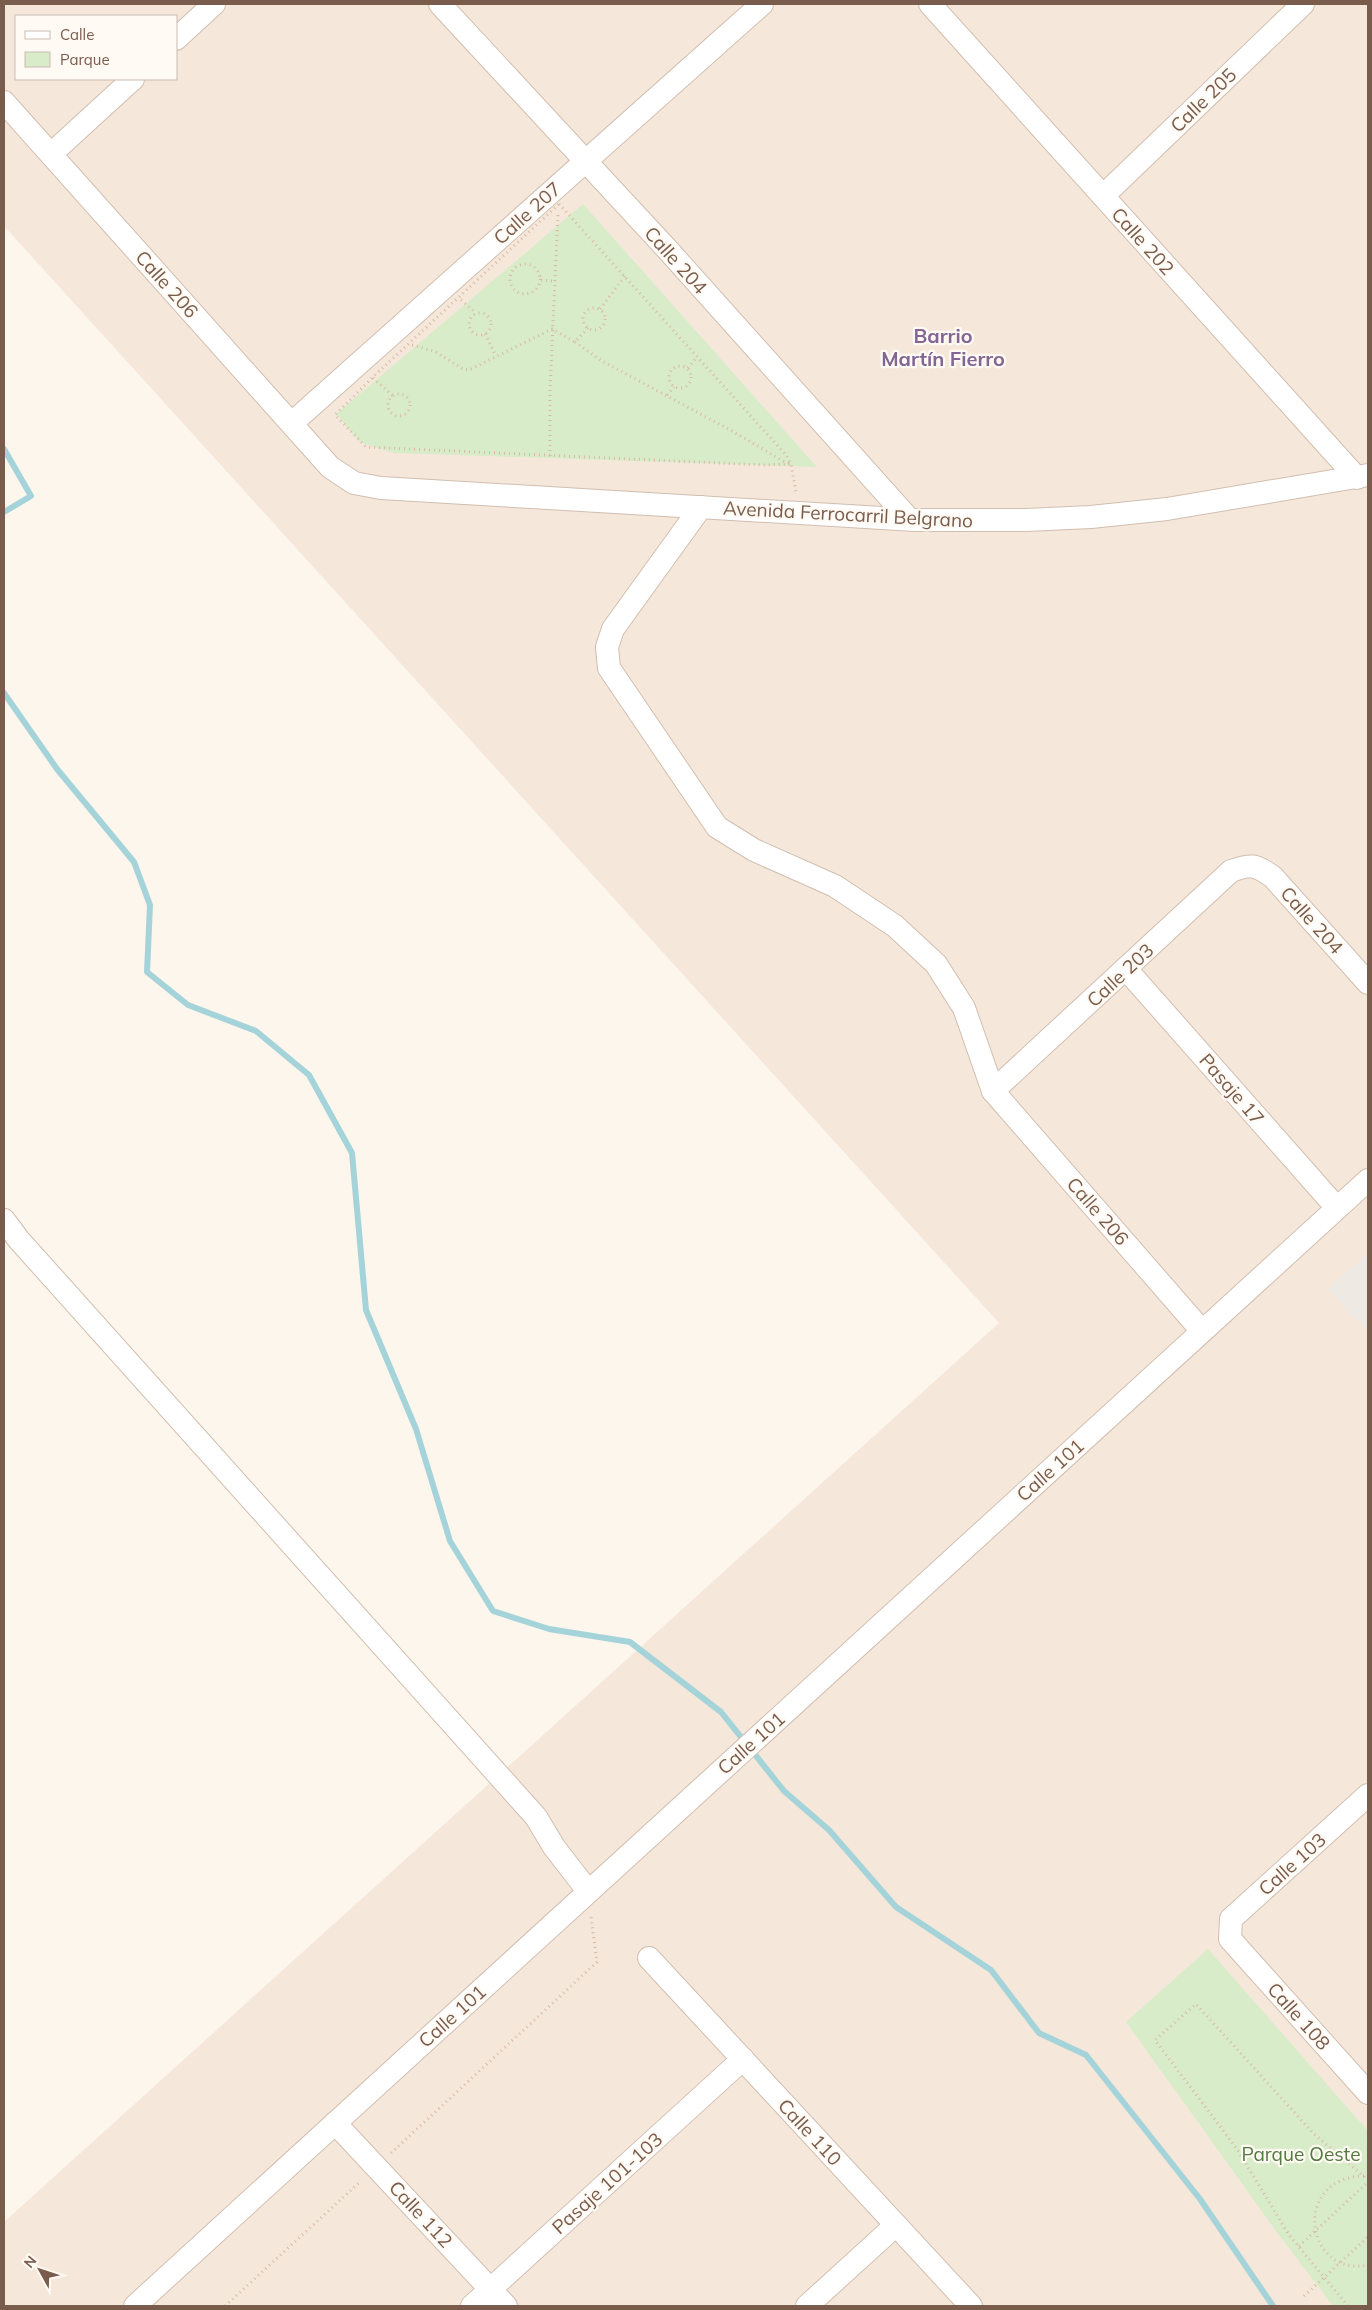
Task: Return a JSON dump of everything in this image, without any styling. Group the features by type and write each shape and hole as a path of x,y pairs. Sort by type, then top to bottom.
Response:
{"street":[{"path":"178,37 214,4"},
{"name":"Calle 204","path":"440,4 586,161 909,519"},
{"name":"Calle 207","path":"292,423 762,4"},
{"name":"Calle 202","path":"930,4 1103,196 1363,476"},
{"name":"Calle 205","path":"1103,196 1303,4"},
{"path":"51,154 132,80"},
{"name":"Calle 206","path":"4,102 330,466"},
{"name":"Avenida Ferrocarril Belgrano","path":"330,466 354,483 381,488 909,519 1026,520 1091,517 1167,509 1363,476"},
{"path":"701,507 614,629 607,648 609,668 717,827 754,850 836,886 895,926 936,964 964,1008 993,1091"},
{"name":"Calle 204","path":"1249,864 1262,869 1273,877 1368,983"},
{"name":"Calle 203","path":"993,1091 1230,871 1249,864"},
{"name":"Pasaje 17","path":"1126,969 1337,1208"},
{"name":"Calle 206","path":"993,1091 1202,1331"},
{"name":"Calle 101","path":"135,2306 1368,1180"},
{"path":"4,1220 19,1240 536,1817 554,1847 588,1891"},
{"name":"Calle 103","path":"1230,1940 1231,1919 1368,1795"},
{"name":"Calle 108","path":"1230,1940 1368,2093"},
{"name":"Calle 110","path":"650,1958 971,2306"},
{"name":"Pasaje 101-103","path":"472,2306 743,2060"},
{"name":"Calle 112","path":"335,2123 506,2306"},
{"path":"807,2306 896,2225"}],"path":[{"path":"559,204 335,415 354,437 366,447 763,465 791,464"},
{"path":"559,204 786,455 791,464 800,513"},
{"path":"550,456 552,329 559,204"},
{"path":"500,258 514,269"},
{"path":"524,263 534,266 540,274 541,280 538,288 530,294 515,291 510,282 510,277 514,269 524,263"},
{"path":"600,309 625,276"},
{"path":"541,280 555,281"},
{"path":"458,298 476,313 483,313 489,318 491,325 485,334"},
{"path":"593,308 600,309 604,314 603,324 598,329 588,328 584,321 584,314 593,308"},
{"path":"476,313 470,318 469,329 474,334 485,334"},
{"path":"575,342 588,328"},
{"path":"552,329 602,361 667,395 782,461 791,464"},
{"path":"409,344 436,352 463,369 469,370 552,329"},
{"path":"485,334 496,356"},
{"path":"688,368 697,357"},
{"path":"681,365 688,368 692,379 688,386 681,389 674,386 668,377 671,370 681,365"},
{"path":"373,378 393,396 403,395 409,399 410,410 405,415 398,416 391,413 388,406 393,396"},
{"path":"667,395 674,386"},
{"path":"225,2306 597,1962 588,1891"},
{"path":"1299,2246 1368,2181 1314,2133 1196,2004 1156,2040 1237,2149 1289,2235 1348,2306"},
{"path":"1364,2176 1351,2176 1336,2182 1325,2191 1317,2204 1314,2219 1315,2231 1322,2248 1333,2258 1341,2262 1360,2266 1368,2265"},
{"path":"1304,2296 1368,2236"}],"shaded area":[{"path":"4,4 1368,4 1368,2306 4,2306 4,2222 999,1323 4,226"},
{"path":"1368,1252 1368,1333 1328,1289"}],"green space":[{"path":"583,204 817,467 393,453 360,442 336,414"},
{"name":"Parque Oeste","path":"1208,1949 1368,2131 1368,2306 1333,2306 1273,2227 1126,2022"}],"waterway":[{"path":"4,449 31,496 4,512"},
{"path":"4,693 57,769 134,862 150,905 147,972 188,1005 256,1031 309,1075 352,1153 366,1310 416,1429 450,1541 493,1611 549,1629 630,1642 721,1712 784,1791 829,1830 896,1907 991,1970 1039,2033 1086,2055 1200,2199 1273,2306"}],"district":[{"name":"Barrio Martín Fierro","path":"943,348"}]}
